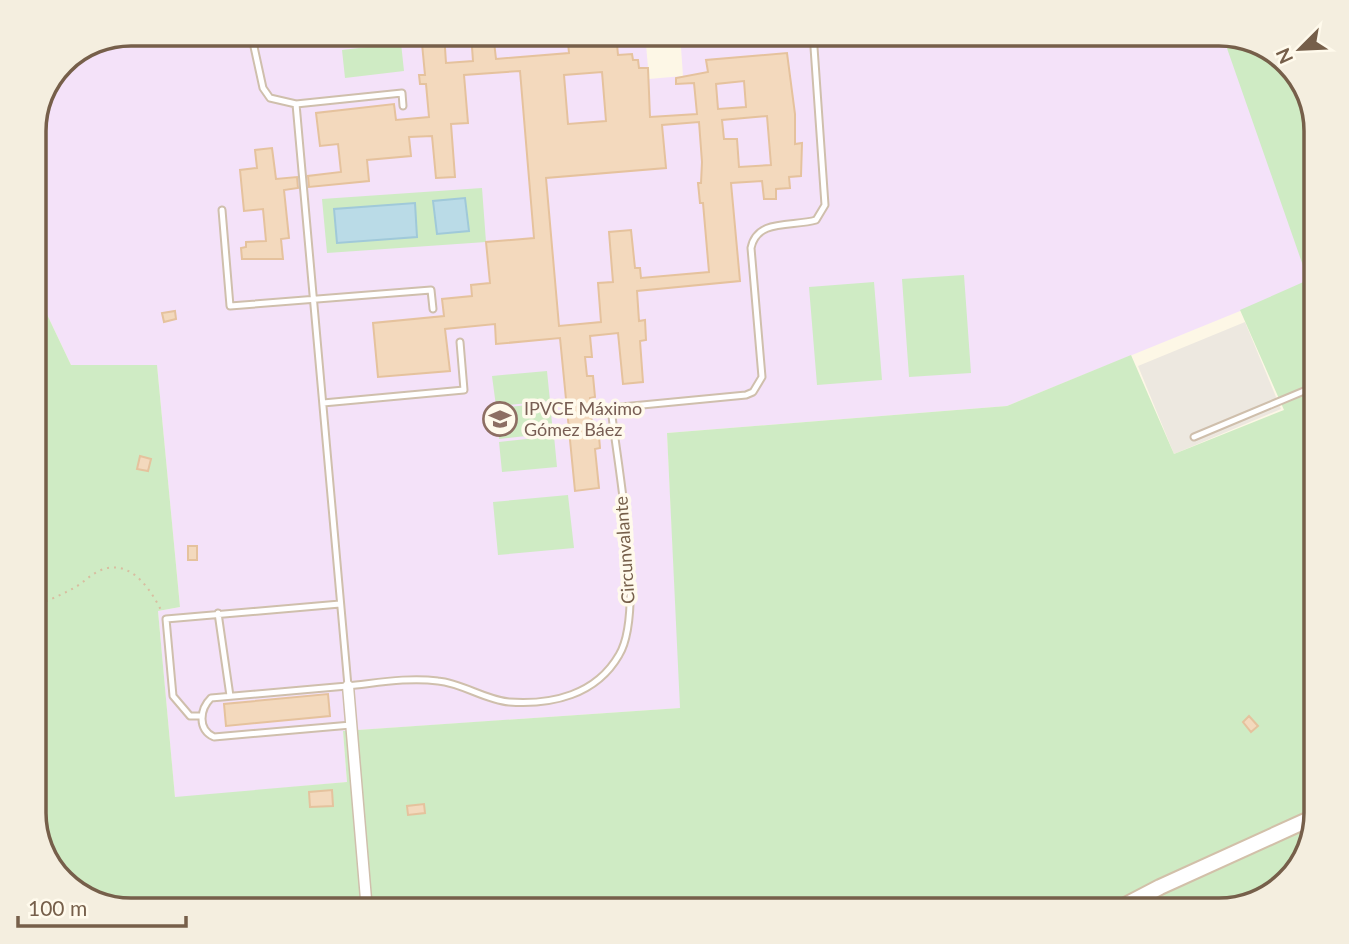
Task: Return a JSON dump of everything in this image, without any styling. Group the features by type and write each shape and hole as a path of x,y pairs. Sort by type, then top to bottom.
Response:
{"street":[{"path":"348,686 366,898"},
{"path":"1139,898 1303,822"}],"lane":[{"path":"254,46 263,88 270,98 296,104 402,93 403,106"},
{"name":"Circunvalante","path":"348,686 405,680 439,681 506,702 542,702 566,698 593,685 620,655 630,623 628,554 611,408 746,395 753,391 762,377 751,248 753,238 760,230 771,226 816,220 825,205 813,46"},
{"path":"296,104 348,686 211,698 203,706 202,716 204,728 214,737 351,724"},
{"path":"222,211 230,306 431,290 433,309"},
{"path":"323,403 464,390 460,342"},
{"path":"1194,437 1304,391"},
{"path":"202,716 190,716 173,696 166,619 340,604"},
{"path":"218,613 230,696"}],"path":[{"path":"46,601 75,588 102,570 118,567 132,572 138,578 155,597 166,619"}],"shaded area":[{"name":"IPVCE Máximo Gómez Báez","path":"646,46 649,79 683,76 681,46 1228,46 1304,262 1304,285 1007,406 667,433 681,708 343,731 347,782 175,798 158,611 180,607 157,366 71,365 46,312 48,109 60,83 70,70 98,52 114,47"},
{"path":"1245,322 1281,409 1174,454 1138,366"}],"green space":[{"path":"401,46 404,71 345,78 342,50"},
{"path":"1226,46 1246,50 1265,59 1265,84 1290,84 1299,103 1304,131 1304,269"},
{"path":"482,188 486,242 327,253 322,199"},
{"path":"964,275 971,373 909,377 902,279"},
{"path":"874,282 882,380 817,385 809,287"},
{"path":"1304,282 1304,813 1299,841 1289,861 1266,884 1240,896 120,898 93,890 70,874 50,841 46,819 46,312 71,365 157,365 180,607 158,611 175,797 347,782 343,731 680,708 667,433 1007,406 1131,355 1174,454 1284,410 1240,310"},
{"path":"547,371 550,401 496,406 492,376"},
{"path":"550,403 553,433 499,439 496,408"},
{"path":"554,436 557,467 502,472 499,442"},
{"path":"568,495 574,548 498,555 493,502"}],"water":[{"path":"465,198 469,231 437,234 433,201"},
{"path":"415,203 417,237 337,243 334,209"}],"building":[{"path":"422,46 445,46 446,63 473,61 472,46 494,46 496,59 569,53 568,46 617,46 618,55 632,54 633,60 638,60 639,68 648,68 650,117 697,114 694,83 676,84 676,78 708,72 706,60 787,53 795,114 795,144 802,143 801,176 789,177 790,188 776,189 776,199 764,199 762,181 731,183 740,281 637,291 639,321 645,320 646,340 640,341 643,382 623,384 618,333 590,336 592,357 585,357 587,376 593,376 595,397 590,398 592,426 598,425 600,448 595,449 599,488 575,491 560,338 496,344 495,324 445,329 450,371 378,377 373,323 444,316 442,299 472,296 471,285 490,283 486,242 534,238 520,71 464,75 468,123 451,124 455,177 436,178 432,136 409,137 411,156 367,160 369,181 309,187 308,176 341,172 338,144 320,146 316,113 394,104 396,120 429,117 426,84 420,84 419,75 425,75","holes":["602,72 606,121 568,124 564,75","744,81 746,107 718,109 716,84","767,116 771,165 739,167 737,139 724,139 722,120","699,122 702,162 701,183 698,183 700,203 703,203 709,272 641,278 640,268 635,268 631,230 609,232 613,282 598,283 601,322 559,326 546,178 666,168 662,125"]},
{"path":"272,148 276,179 297,177 298,188 284,190 289,238 281,239 283,259 242,259 241,248 246,247 246,242 266,241 263,209 244,211 240,170 257,168 255,150"},
{"path":"175,311 176,319 164,322 162,313"},
{"path":"140,456 151,459 148,471 137,469"},
{"path":"188,546 197,546 197,560 188,560"},
{"path":"328,694 330,716 226,726 224,704"},
{"path":"1249,716 1258,726 1251,732 1243,722"},
{"path":"332,790 333,806 310,807 309,792"},
{"path":"424,804 425,813 408,815 407,806"}],"place":[{"name":"IPVCE Máximo Gómez Báez","path":"500,419"}]}
